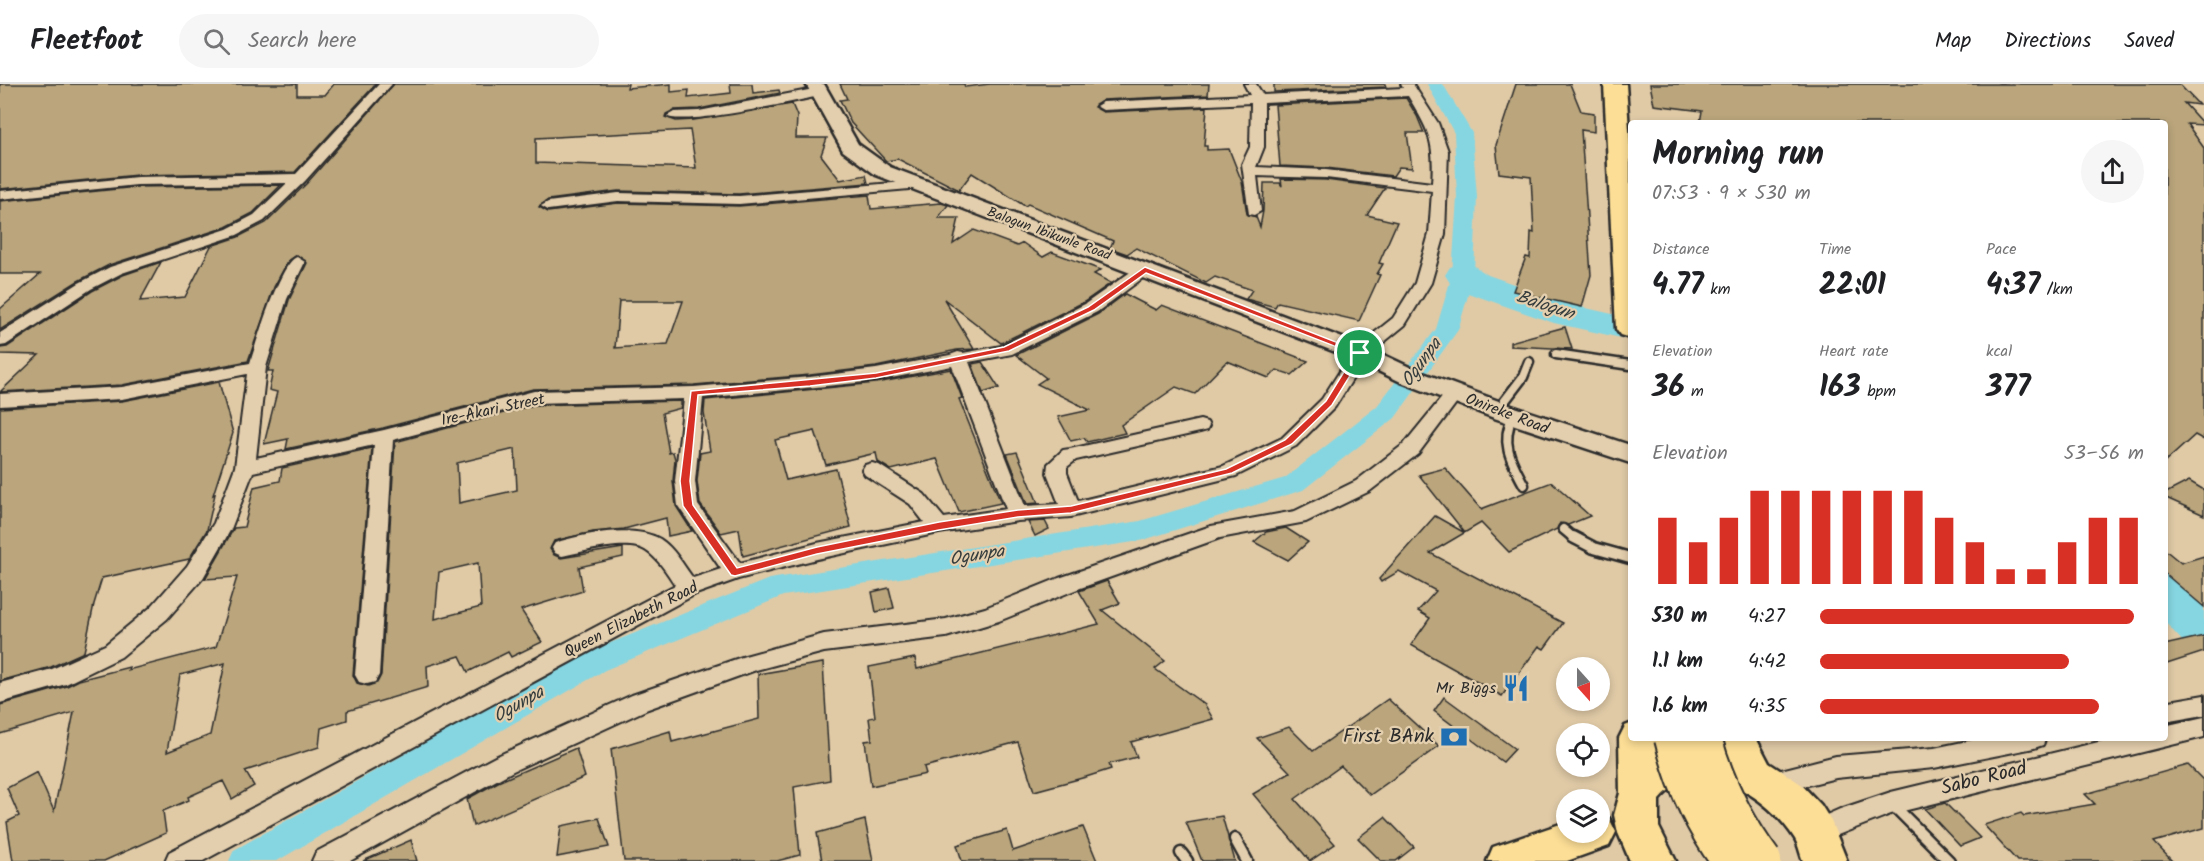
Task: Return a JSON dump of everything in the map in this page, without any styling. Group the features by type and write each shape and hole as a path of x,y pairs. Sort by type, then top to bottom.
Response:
{"highway":[{"path":"1615,84 1627,134 1628,198"},
{"path":"1629,120 1635,84"},
{"path":"1638,741 1625,812 1654,861"},
{"path":"1737,741 1762,780"},
{"path":"1625,812 1658,771 1686,762 1719,763 1762,780 1796,806 1820,847"},
{"path":"1509,861 1562,843"}],"main road":[{"path":"1674,741 1680,772 1698,812 1730,861"},
{"path":"1704,741 1724,800 1747,840 1763,861"}],"street":[{"path":"0,341 85,286 116,270 148,258 171,254 247,225 270,209 386,84"},
{"path":"1250,84 1258,98 1257,147 1249,164 1254,211"},
{"path":"674,116 699,115 817,88"},
{"name":"Balogun Ibikunle Road","path":"817,88 850,147 883,171 1360,353 1386,367"},
{"path":"1103,106 1409,88"},
{"name":"Queen Elizabeth Road","path":"178,861 688,588 735,572 817,550 939,526 1018,514 1071,510 1229,471 1288,442 1329,403 1360,353 1399,321 1422,283 1437,234 1440,151 1431,123 1409,88"},
{"path":"1249,171 1326,174 1440,188"},
{"path":"0,195 137,181 300,178"},
{"path":"548,206 618,197 739,200 916,185"},
{"path":"0,693 58,677 113,651 159,613 195,572 224,524 245,467 257,367 279,298 297,262"},
{"name":"Ire-Akari Street","path":"245,467 534,397 694,393 810,383 876,375 958,357 1006,350 1091,308 1145,270"},
{"path":"958,357 1018,514"},
{"path":"0,400 122,393 257,367"},
{"name":"Onireke Road","path":"1386,367 1560,434 1628,453"},
{"path":"325,861 398,824 504,764 639,702 753,662 824,643 946,628 991,615 1067,584 1218,531 1299,517 1363,486 1411,449 1444,390"},
{"path":"694,393 685,481 688,506 735,572"},
{"path":"1071,510 1057,473 1058,464 1070,455 1200,426"},
{"path":"367,675 384,435"},
{"path":"872,470 917,499 939,526"},
{"path":"562,548 628,539 648,542 664,555 688,588"},
{"path":"2168,711 2204,705"},
{"path":"2168,735 2204,727"},
{"name":"Sabo Road","path":"1762,780 1836,767 1934,758 2019,741"},
{"name":"Sabo Road","path":"1820,847 1849,817 1892,803 2145,741"}],"lane":[{"path":"1556,354 1628,365"},
{"path":"1524,485 1507,453 1505,413 1529,362"},
{"path":"1563,529 1571,537 1590,546 1628,557"},
{"path":"1892,803 1948,861"},
{"path":"1235,839 1247,861"}],"building":[{"path":"0,84 297,84 297,95 325,95 334,84 376,84 295,172 137,175 0,189"},
{"path":"394,84 628,84 627,88 671,84 671,92 689,90 688,98 731,93 730,84 752,84 753,93 779,90 780,93 699,109 674,110 665,117 676,121 694,120 792,104 797,116 796,138 827,138 821,155 840,180 866,175 868,183 739,194 618,191 548,200 539,207 548,212 618,203 739,206 869,195 871,209 941,203 948,205 938,218 959,218 953,244 974,230 1017,246 1023,243 1043,257 1052,252 1101,270 1094,274 1111,283 1084,302 1001,343 944,299 974,349 957,350 876,367 810,375 694,385 533,389 383,428 286,449 288,439 264,444 277,392 269,390 273,371 268,371 289,300 307,263 297,255 288,261 274,287 248,361 122,385 0,392 39,355 0,354 0,348 7,347 92,291 123,275 161,262 140,301 185,297 211,246 238,237 266,223 307,183","holes":["690,130 696,168 536,163 536,138","619,301 683,301 668,344 615,348"]},
{"path":"840,84 964,84 965,87 990,84 1209,84 1208,95 1103,100 1094,107 1103,112 1207,107 1204,146 1207,146 1207,150 1229,149 1242,182 1247,214 1256,217 1260,227 1264,183 1280,183 1282,186 1281,179 1326,180 1385,188 1367,215 1397,222 1379,263 1383,264 1377,274 1380,275 1359,321 1278,302 1275,307 1246,299 1252,290 1215,277 1206,283 1136,248 1127,254 1110,248 1113,241 1028,204 1025,206 972,173 959,190 898,159 886,161 851,123 840,100 847,99"},
{"path":"1274,84 1385,84 1386,87 1274,92"},
{"path":"1516,84 1570,84 1581,111 1594,113 1594,132 1581,130 1591,275 1582,307 1513,291 1526,257 1530,258 1531,232 1534,233 1531,177 1499,173 1496,145"},
{"path":"1650,84 2179,84 2199,105 2184,103 2204,125 2187,124 2204,148 2204,440 2195,435 2168,459 2168,120 1700,120 1702,111 1654,105"},
{"path":"1406,98 1424,133 1407,133 1412,168 1399,167 1393,176 1326,168 1280,166 1275,105"},
{"path":"281,185 253,213 226,227 109,265 78,281 0,330 0,309 40,274 0,274 0,201 137,187"},
{"path":"1125,294 1156,310 1162,305 1308,361 1292,375 1277,370 1269,378 1227,361 1195,394 1176,387 1121,425 1125,433 1087,442 1084,438 1071,441 1058,417 1090,410 1037,384 1046,378 1016,355 1098,314"},
{"path":"1565,327 1572,349 1510,346 1510,342"},
{"path":"982,362 999,388 983,393 972,364"},
{"path":"951,369 962,398 959,399 1001,503 959,512 937,459 891,470 878,462 876,453 826,465 815,431 775,440 786,480 836,469 851,527 743,556 739,529 721,533 700,504 697,481 700,453 710,451 704,413 705,400 876,383"},
{"path":"219,382 233,433 213,495 215,494 207,530 189,559 102,578 84,652 51,667 0,681 0,408 122,401"},
{"path":"681,401 681,408 662,413 669,453 673,452 675,459 673,481 676,506 692,531 668,536 666,518 624,529 593,532 554,541 550,549 554,555 561,558 623,548 623,557 579,567 583,591 521,610 542,642 511,657 508,652 468,672 460,656 427,666 428,687 347,711 347,720 321,728 319,747 245,771 254,786 232,799 223,781 188,797 189,800 163,811 166,833 104,861 13,861 7,822 19,816 7,788 37,772 54,811 74,712 0,734 0,705 67,686 79,680 216,647 237,577 205,579 234,528 244,527 254,487 280,481 282,468 372,448 353,675 357,683 368,686 377,683 381,675 395,442 534,405","holes":["515,449 517,490 459,503 457,463","478,563 481,607 435,619 439,572","225,663 210,735 167,752 180,675"]},
{"path":"1017,452 1038,503 1027,504 1007,454"},
{"path":"1445,468 1481,509 1552,482 1590,516 1568,525 1560,523 1557,529 1509,552 1481,523 1465,533 1419,475"},
{"path":"2189,481 2204,490 2204,515 2168,499 2168,492"},
{"path":"1435,516 1464,533 1430,553 1563,623 1544,649 1539,646 1502,696 1411,645 1430,618 1418,611 1436,591 1399,571 1381,582 1379,579"},
{"path":"1045,521 1049,529 1035,536 1028,522"},
{"path":"1286,528 1308,542 1288,560 1254,542 1266,532"},
{"path":"2168,552 2181,563 2204,556 2204,607 2168,576"},
{"path":"1107,581 1120,603 1102,610 1165,661 1155,669 1205,705 1213,719 1131,742 1137,757 1109,764 1111,769 1034,791 1018,742 924,767 926,774 871,786 865,741 872,740 869,718 875,717 869,667 915,658 917,669 1099,624 1079,591"},
{"path":"889,588 894,608 876,612 872,592"},
{"path":"2204,636 2204,652 2168,664 2168,644"},
{"path":"823,663 830,780 794,787 800,855 777,861 624,861 611,749 670,731 672,742 759,719 758,674"},
{"path":"1444,697 1515,749 1503,762 1483,748 1434,711"},
{"path":"1388,699 1439,746 1370,795 1341,766 1295,799 1335,844 1310,861 1253,794 1290,772 1257,738 1289,727 1313,751"},
{"path":"576,748 585,777 473,826 467,799 498,782"},
{"path":"2188,765 2204,781 2204,828 2154,842 2172,861 2017,861 1984,825 2021,813 2024,816 2095,804 2085,794"},
{"path":"1945,803 1980,838 1960,846 1925,809"},
{"path":"1222,816 1235,861 1202,861 1186,822"},
{"path":"1385,817 1414,847 1396,861 1381,861 1358,838"},
{"path":"599,818 609,847 557,857 561,826"},
{"path":"865,820 873,861 822,861 817,833"},
{"path":"1083,827 1097,861 962,861 957,845 1007,830 1013,851"},
{"path":"411,840 417,861 363,861"}],"waterway":[{"name":"Ogunpa","path":"246,861 594,662 779,586 1140,531 1294,484 1386,412 1447,330 1463,275 1467,197 1463,133 1435,84"},
{"name":"Balogun","path":"1463,275 1475,283 1567,315 1628,329"},
{"name":"Balogun","path":"2168,593 2204,631"}],"place":[{"name":"Mr Biggs","path":"1516,688"},
{"name":"First BAnk","path":"1454,737"}],"route":[{"path":"1145,270 1360,353 1329,403 1288,442 1229,471 1071,510 1018,514 939,526 817,550 735,572 688,506 685,481 694,393 876,375 958,357 1006,350 1091,308 1145,270"}]}
